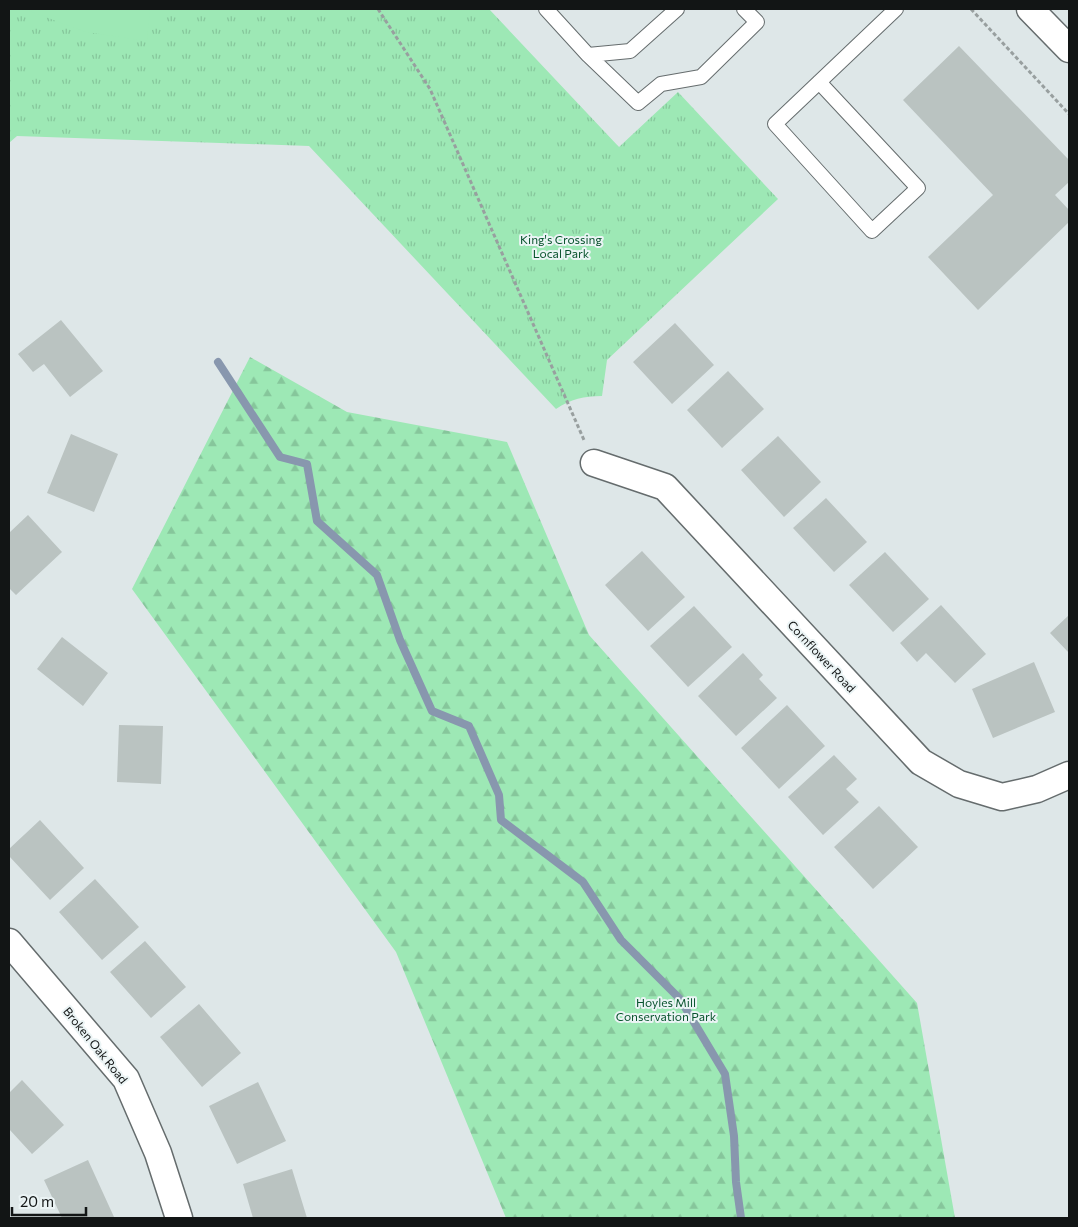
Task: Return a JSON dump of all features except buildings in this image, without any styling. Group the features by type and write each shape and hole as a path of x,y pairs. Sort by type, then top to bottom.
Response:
{"street":[{"path":"1030,9 1069,49"},
{"name":"Cornflower Road","path":"594,463 665,487 921,762 959,784 1002,797 1037,790 1069,775"},
{"name":"Broken Oak Road","path":"9,942 126,1079 158,1153 179,1218"}],"lane":[{"path":"546,9 588,55 638,103 661,84 700,77 757,22 744,9"},
{"path":"588,55 630,51 677,9"},
{"path":"819,82 918,188 872,231 775,124 819,82 896,9"}],"path":[{"path":"378,9 430,89 594,463"},
{"path":"971,9 1069,114"}],"green space":[{"name":"King's Crossing Local Park","path":"9,9 489,9 619,147 678,92 778,199 607,360 602,396 578,399 556,409 309,146 17,136 9,143"},
{"path":"24,9 150,9 147,41 86,32"},
{"name":"Hoyles Mill Conservation Park","path":"250,357 347,412 507,442 589,635 917,1003 955,1218 506,1218 396,952 132,589"}],"waterway":[{"path":"218,362 280,457 307,464 317,521 377,575 400,640 432,711 469,726 499,795 501,820 583,882 621,940 680,999 725,1074 734,1136 736,1182 741,1218"}]}
